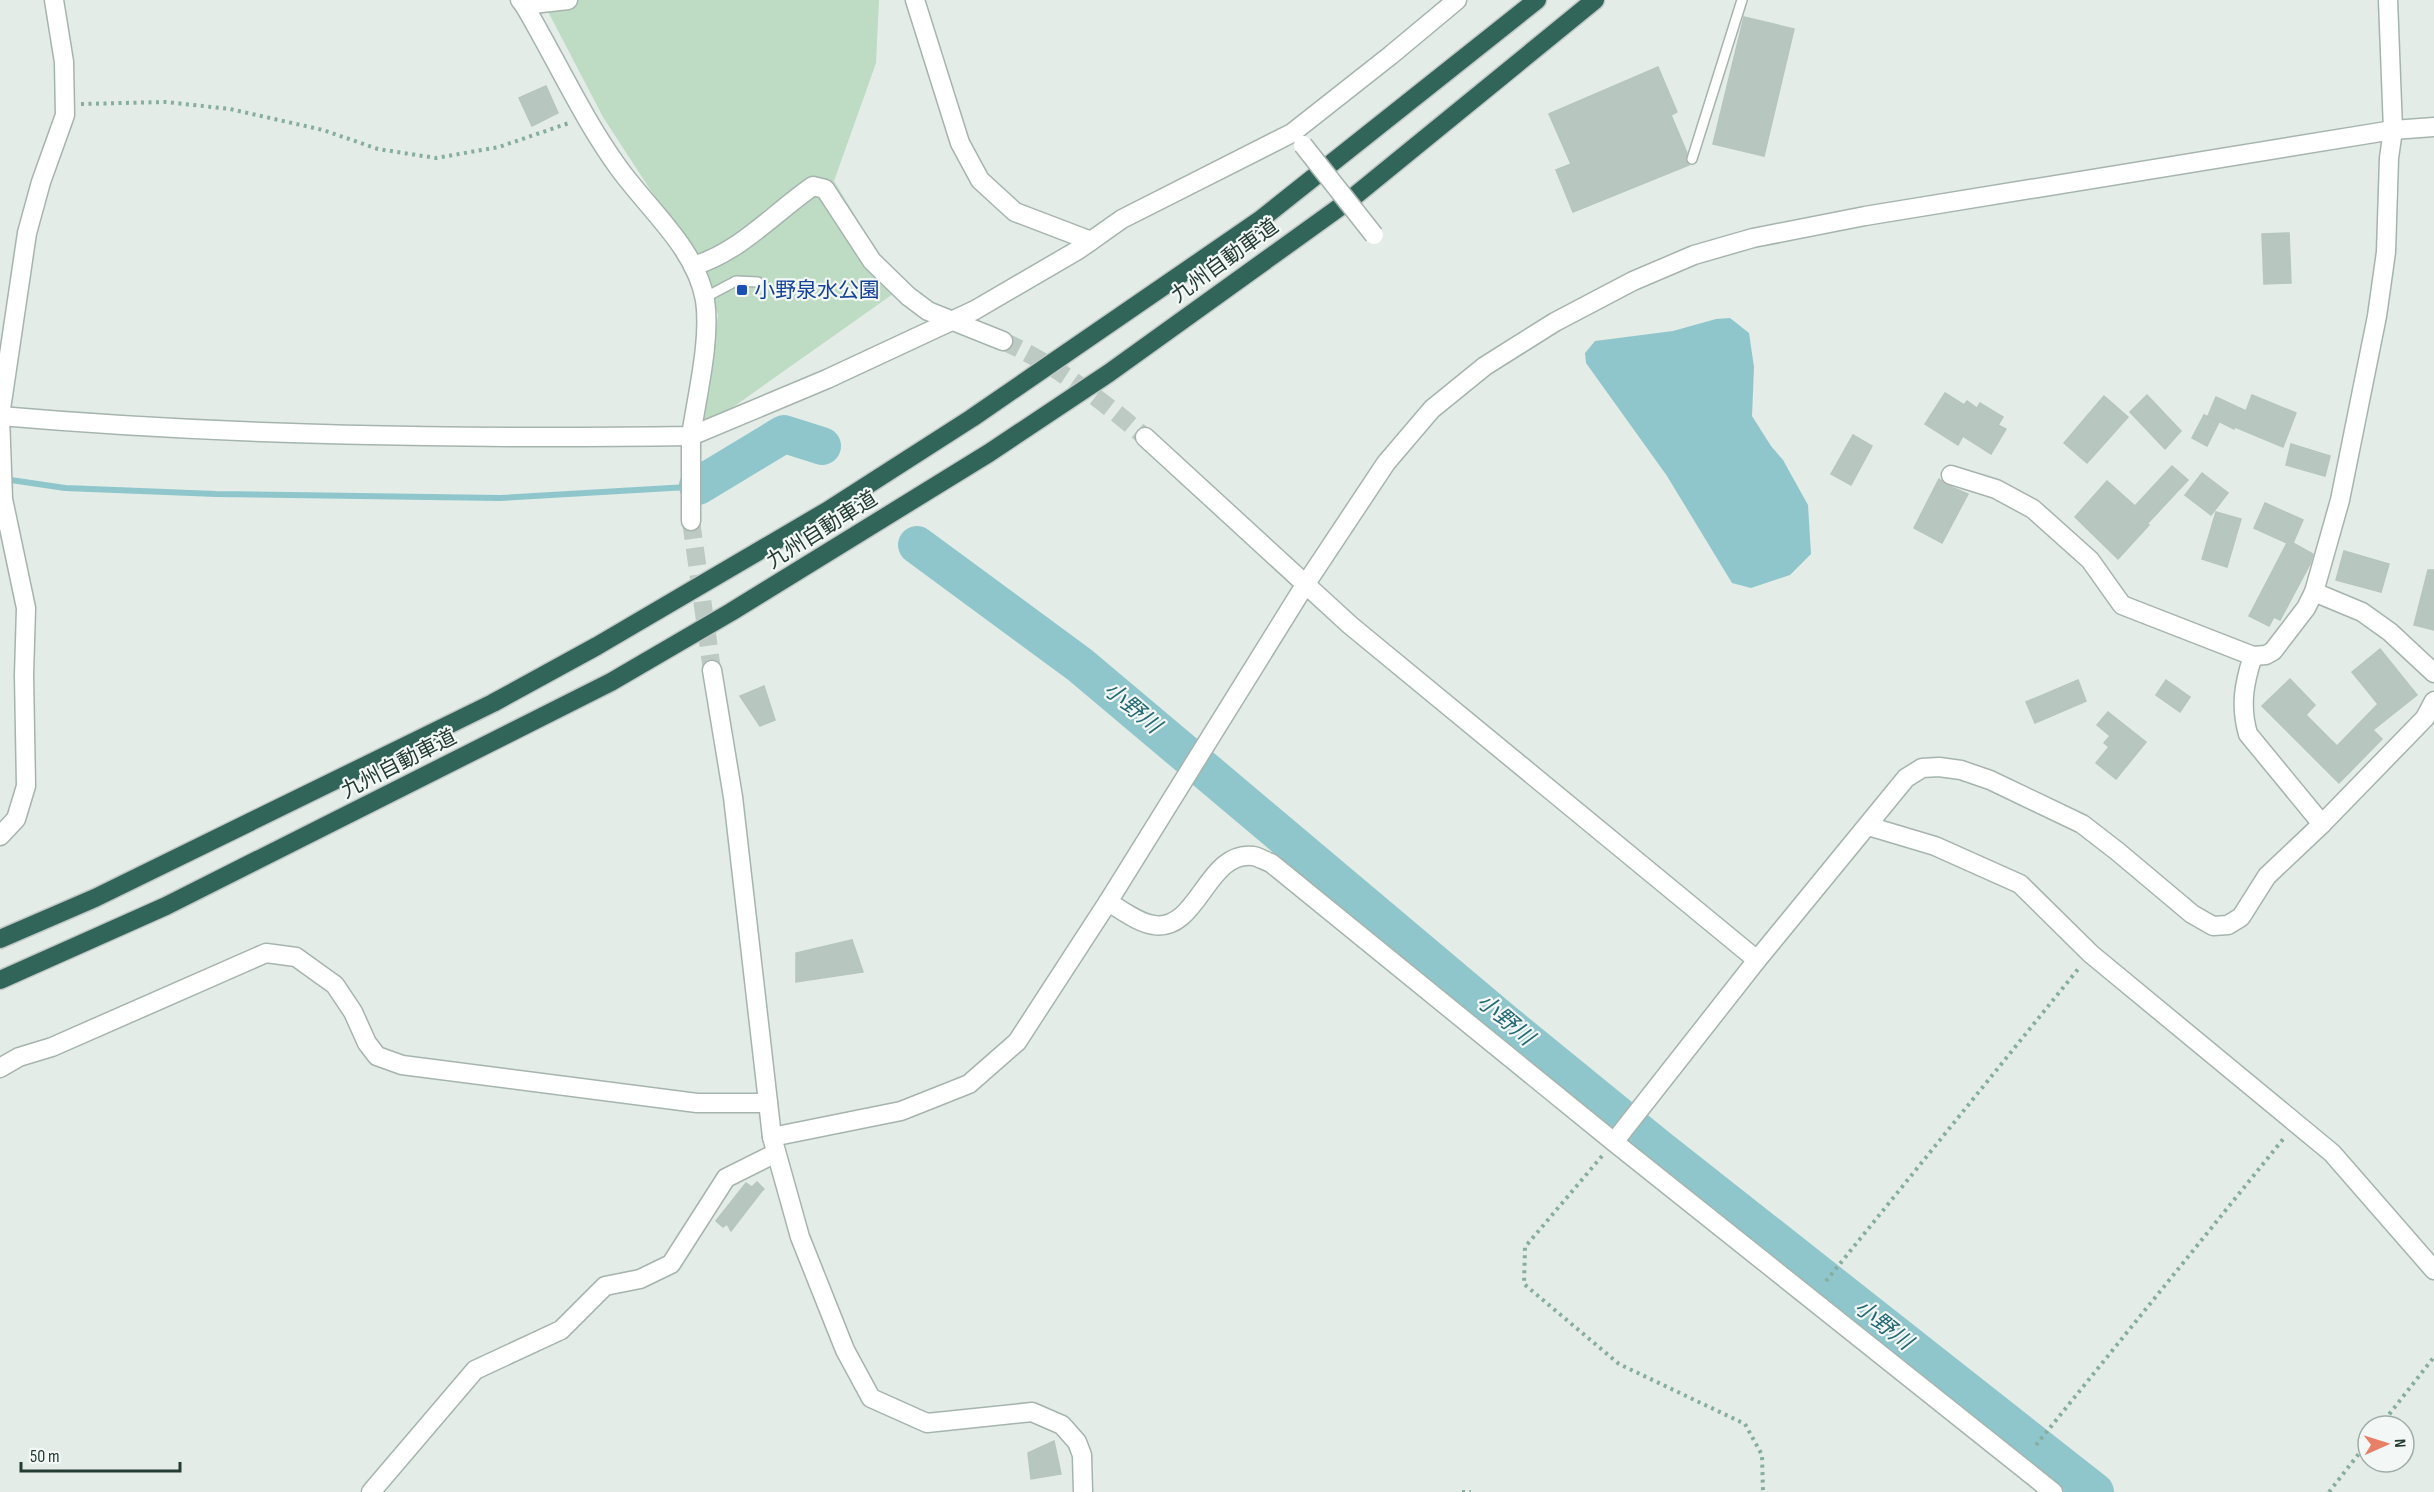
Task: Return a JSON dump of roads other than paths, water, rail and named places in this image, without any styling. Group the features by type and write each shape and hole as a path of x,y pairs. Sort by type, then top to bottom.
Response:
{"highway":[{"name":"九州自動車道","path":"0,939 95,898 493,703 597,646 827,511 972,418 1260,220 1537,0"},
{"name":"九州自動車道","path":"0,980 188,896 611,682 731,612 989,453 1108,373 1351,199 1595,0"}],"street":[{"path":"0,836 16,819 26,786 24,675 26,608 3,499 0,416 27,233 41,182 65,115 64,62 54,0"},
{"path":"568,0 522,3 618,167 693,266 704,298 708,325 691,436 691,521"},
{"path":"915,0 960,143 980,180 1015,212 1091,241"},
{"path":"0,416 256,432 488,438 691,436 826,379 975,310 1091,241 1122,219 1174,191 1297,139 1457,0"},
{"path":"1951,475 1995,489 2033,509 2090,560 2122,605 2253,656 2266,655 2272,651 2306,608 2314,592 2340,500 2377,316 2386,252 2392,130 2388,0"},
{"path":"371,1492 475,1370 561,1330 605,1286 640,1279 671,1264 726,1178 774,1145 901,1111 969,1084 1017,1042 1108,902 1305,585 1386,463 1432,409 1485,366 1555,322 1633,280 1694,255 1764,236 1865,216 2392,130 2434,127"},
{"path":"1297,139 1374,235"},
{"path":"693,266 712,260 734,248 813,186 825,189 872,261 928,311 1003,341"},
{"path":"1145,437 1350,625 1757,960"},
{"path":"2314,592 2362,612 2390,632 2434,673"},
{"path":"2253,656 2242,700 2247,734 2322,824"},
{"path":"712,670 733,797 774,1145 800,1237 845,1350 871,1398 927,1423 1032,1412 1062,1425 1077,1442 1082,1455 1083,1492"},
{"path":"1618,1137 1757,960 1906,778 1922,768 1939,767 1961,770 1990,780 2082,824 2192,914 2213,926 2228,925 2241,918 2267,876 2322,824 2425,718 2434,701"},
{"path":"1868,826 1935,846 2020,884 2091,954 2332,1154 2434,1270"},
{"path":"1108,902 1155,926 1168,924 1183,916 1222,866 1234,859 1252,856 1271,862 1618,1137 2053,1492"},
{"path":"0,1068 19,1057 52,1047 266,953 297,957 335,985 353,1012 367,1043 377,1056 402,1065 697,1103 768,1103"}],"lane":[{"path":"1692,159 1742,0"},
{"path":"704,298 736,281 758,282"}],"water":[{"path":"1730,318 1749,333 1754,367 1752,416 1783,460 1808,505 1811,554 1790,575 1751,588 1732,583 1667,476 1586,363 1585,353 1595,341 1673,331 1716,319"}],"waterway":[{"name":"小野川","path":"698,486 784,434 822,446"},
{"path":"4,479 65,488 216,494 500,498 688,487"},
{"name":"小野川","path":"917,545 1080,665 1505,1023 1657,1147 2095,1492"}],"tunnel":[{"path":"1003,341 1041,360 1077,384 1145,437"},
{"path":"691,521 712,670"}],"place":[{"name":"小野泉水公園","path":"742,290"}]}
